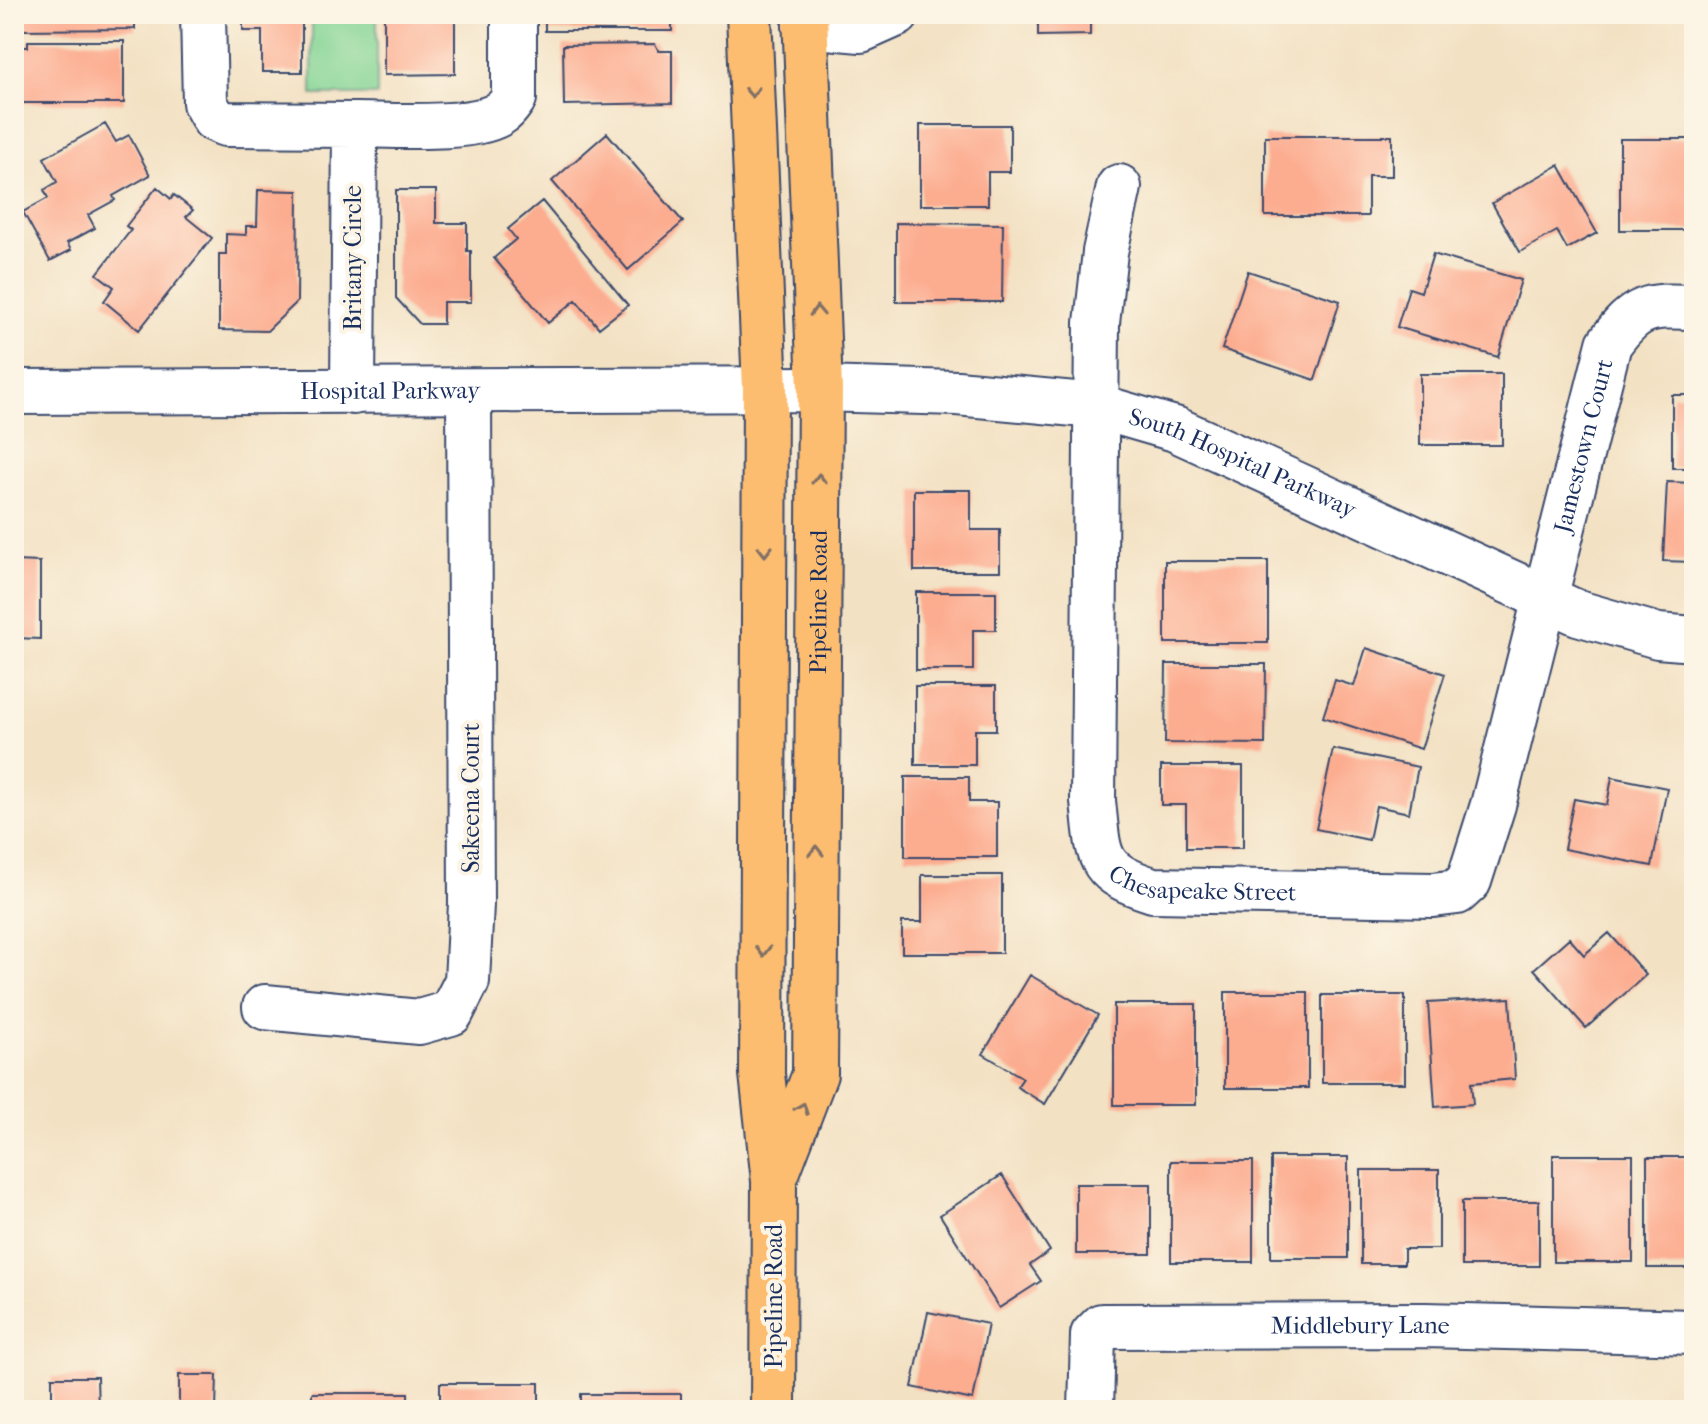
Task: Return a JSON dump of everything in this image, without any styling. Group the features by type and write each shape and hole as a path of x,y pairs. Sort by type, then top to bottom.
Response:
{"main road":[{"name":"Pipeline Road","path":"749,14 765,389 762,1074 774,1181 773,1410"},
{"name":"Pipeline Road","path":"774,1181 815,1074 820,389 805,20"}],"street":[{"path":"203,14 205,103 214,119 225,124 355,125 460,125 483,122 502,113 514,98 514,14"},
{"path":"805,20 861,30 897,14"},
{"name":"Britany Circle","path":"353,392 355,125"},
{"name":"Chesapeake Street","path":"1119,187 1105,252 1097,323 1093,801 1098,851 1108,868 1126,881 1153,890 1433,895 1457,892 1469,881 1493,805 1545,598"},
{"name":"Jamestown Court","path":"1545,598 1609,344 1627,319 1639,311 1694,307"},
{"name":"South Hospital Parkway","path":"765,389 957,393 1096,406 1175,429 1578,613 1658,636 1694,639"},
{"name":"Hospital Parkway","path":"14,392 765,389"},
{"name":"Sakeena Court","path":"265,1007 419,1022 451,1013 467,981 471,904 469,391"},
{"name":"Middlebury Lane","path":"1091,1404 1093,1335 1102,1326 1425,1325 1694,1332"}],"green space":[{"path":"312,14 377,14 377,95 312,95"}],"building":[{"path":"18,14 135,14 135,29 18,30"},
{"path":"243,14 302,14 302,72 262,72 262,31 243,31"},
{"path":"384,14 455,14 455,74 384,75"},
{"path":"545,14 672,14 672,31 545,31"},
{"path":"1038,14 1090,14 1090,35 1038,36"},
{"path":"28,41 124,41 124,103 14,103 14,47 28,47"},
{"path":"655,44 659,51 672,51 672,103 564,105 563,45"},
{"path":"105,124 116,142 129,135 150,175 113,196 115,200 88,215 95,228 67,243 71,250 50,261 23,212 48,198 44,190 57,182 44,158"},
{"path":"920,125 1010,125 1010,172 988,172 988,205 920,205"},
{"path":"607,133 683,222 628,270 552,181"},
{"path":"1265,136 1392,136 1392,176 1368,176 1368,216 1265,216"},
{"path":"1620,139 1694,139 1694,230 1620,230"},
{"path":"1559,165 1597,233 1567,249 1557,231 1520,252 1492,203"},
{"path":"157,187 171,199 174,195 193,210 186,217 212,238 139,330 104,301 114,287 97,274 131,230 126,226"},
{"path":"258,190 298,191 297,302 267,331 219,330 219,254 226,254 226,234 246,235 246,226 257,226"},
{"path":"396,190 436,190 436,223 467,223 467,251 471,251 471,302 443,302 443,324 420,324 396,298"},
{"path":"542,201 628,305 599,328 576,300 548,323 494,258 516,239 508,229"},
{"path":"896,223 1003,224 1002,302 896,302"},
{"path":"1433,254 1521,280 1498,357 1397,327 1409,288 1421,292"},
{"path":"1248,271 1340,301 1315,380 1222,349"},
{"path":"1420,374 1502,374 1502,445 1420,445"},
{"path":"1672,395 1694,395 1694,468 1672,468"},
{"path":"1667,482 1694,483 1694,562 1663,561"},
{"path":"914,490 971,490 971,530 1000,530 1000,571 914,571"},
{"path":"14,561 40,562 40,639 14,638"},
{"path":"1165,561 1268,561 1268,643 1165,643"},
{"path":"916,592 996,592 996,630 973,630 973,670 916,670"},
{"path":"1366,648 1445,674 1421,749 1323,717 1335,680 1354,686"},
{"path":"1166,664 1266,664 1265,744 1165,743"},
{"path":"915,686 996,686 996,730 975,730 975,765 915,765"},
{"path":"1333,749 1418,767 1409,813 1376,806 1369,840 1316,829"},
{"path":"1161,766 1243,766 1243,848 1186,848 1186,805 1161,805"},
{"path":"905,777 969,777 969,802 997,802 997,857 905,857"},
{"path":"1612,777 1667,788 1652,866 1564,849 1574,799 1607,805"},
{"path":"922,875 1002,875 1002,953 902,953 902,922 922,922"},
{"path":"1609,933 1646,975 1586,1028 1534,969 1569,938 1584,955"},
{"path":"1030,975 1098,1015 1045,1104 1017,1087 1023,1078 983,1054"},
{"path":"1225,992 1308,992 1308,1088 1225,1088"},
{"path":"1322,995 1405,995 1405,1083 1322,1083"},
{"path":"1510,998 1515,1079 1471,1083 1473,1104 1435,1107 1428,1003"},
{"path":"1114,1004 1196,1004 1196,1105 1114,1105"},
{"path":"1553,1155 1633,1155 1633,1262 1553,1262"},
{"path":"1271,1157 1348,1157 1348,1258 1271,1258"},
{"path":"1647,1157 1694,1157 1694,1268 1647,1268"},
{"path":"1171,1161 1253,1161 1253,1262 1171,1262"},
{"path":"1361,1170 1439,1170 1439,1249 1404,1249 1404,1264 1361,1264"},
{"path":"1002,1175 1050,1251 1030,1265 1041,1281 999,1308 940,1215"},
{"path":"1076,1184 1151,1184 1151,1254 1076,1254"},
{"path":"1462,1201 1539,1201 1539,1266 1462,1266"},
{"path":"928,1312 988,1324 973,1400 912,1387"},
{"path":"179,1375 217,1375 216,1410 179,1410"},
{"path":"52,1377 97,1377 98,1410 52,1410"},
{"path":"440,1383 539,1383 539,1410 440,1410"},
{"path":"312,1393 408,1393 408,1410 312,1410"},
{"path":"581,1394 681,1394 681,1410 581,1410"}]}
